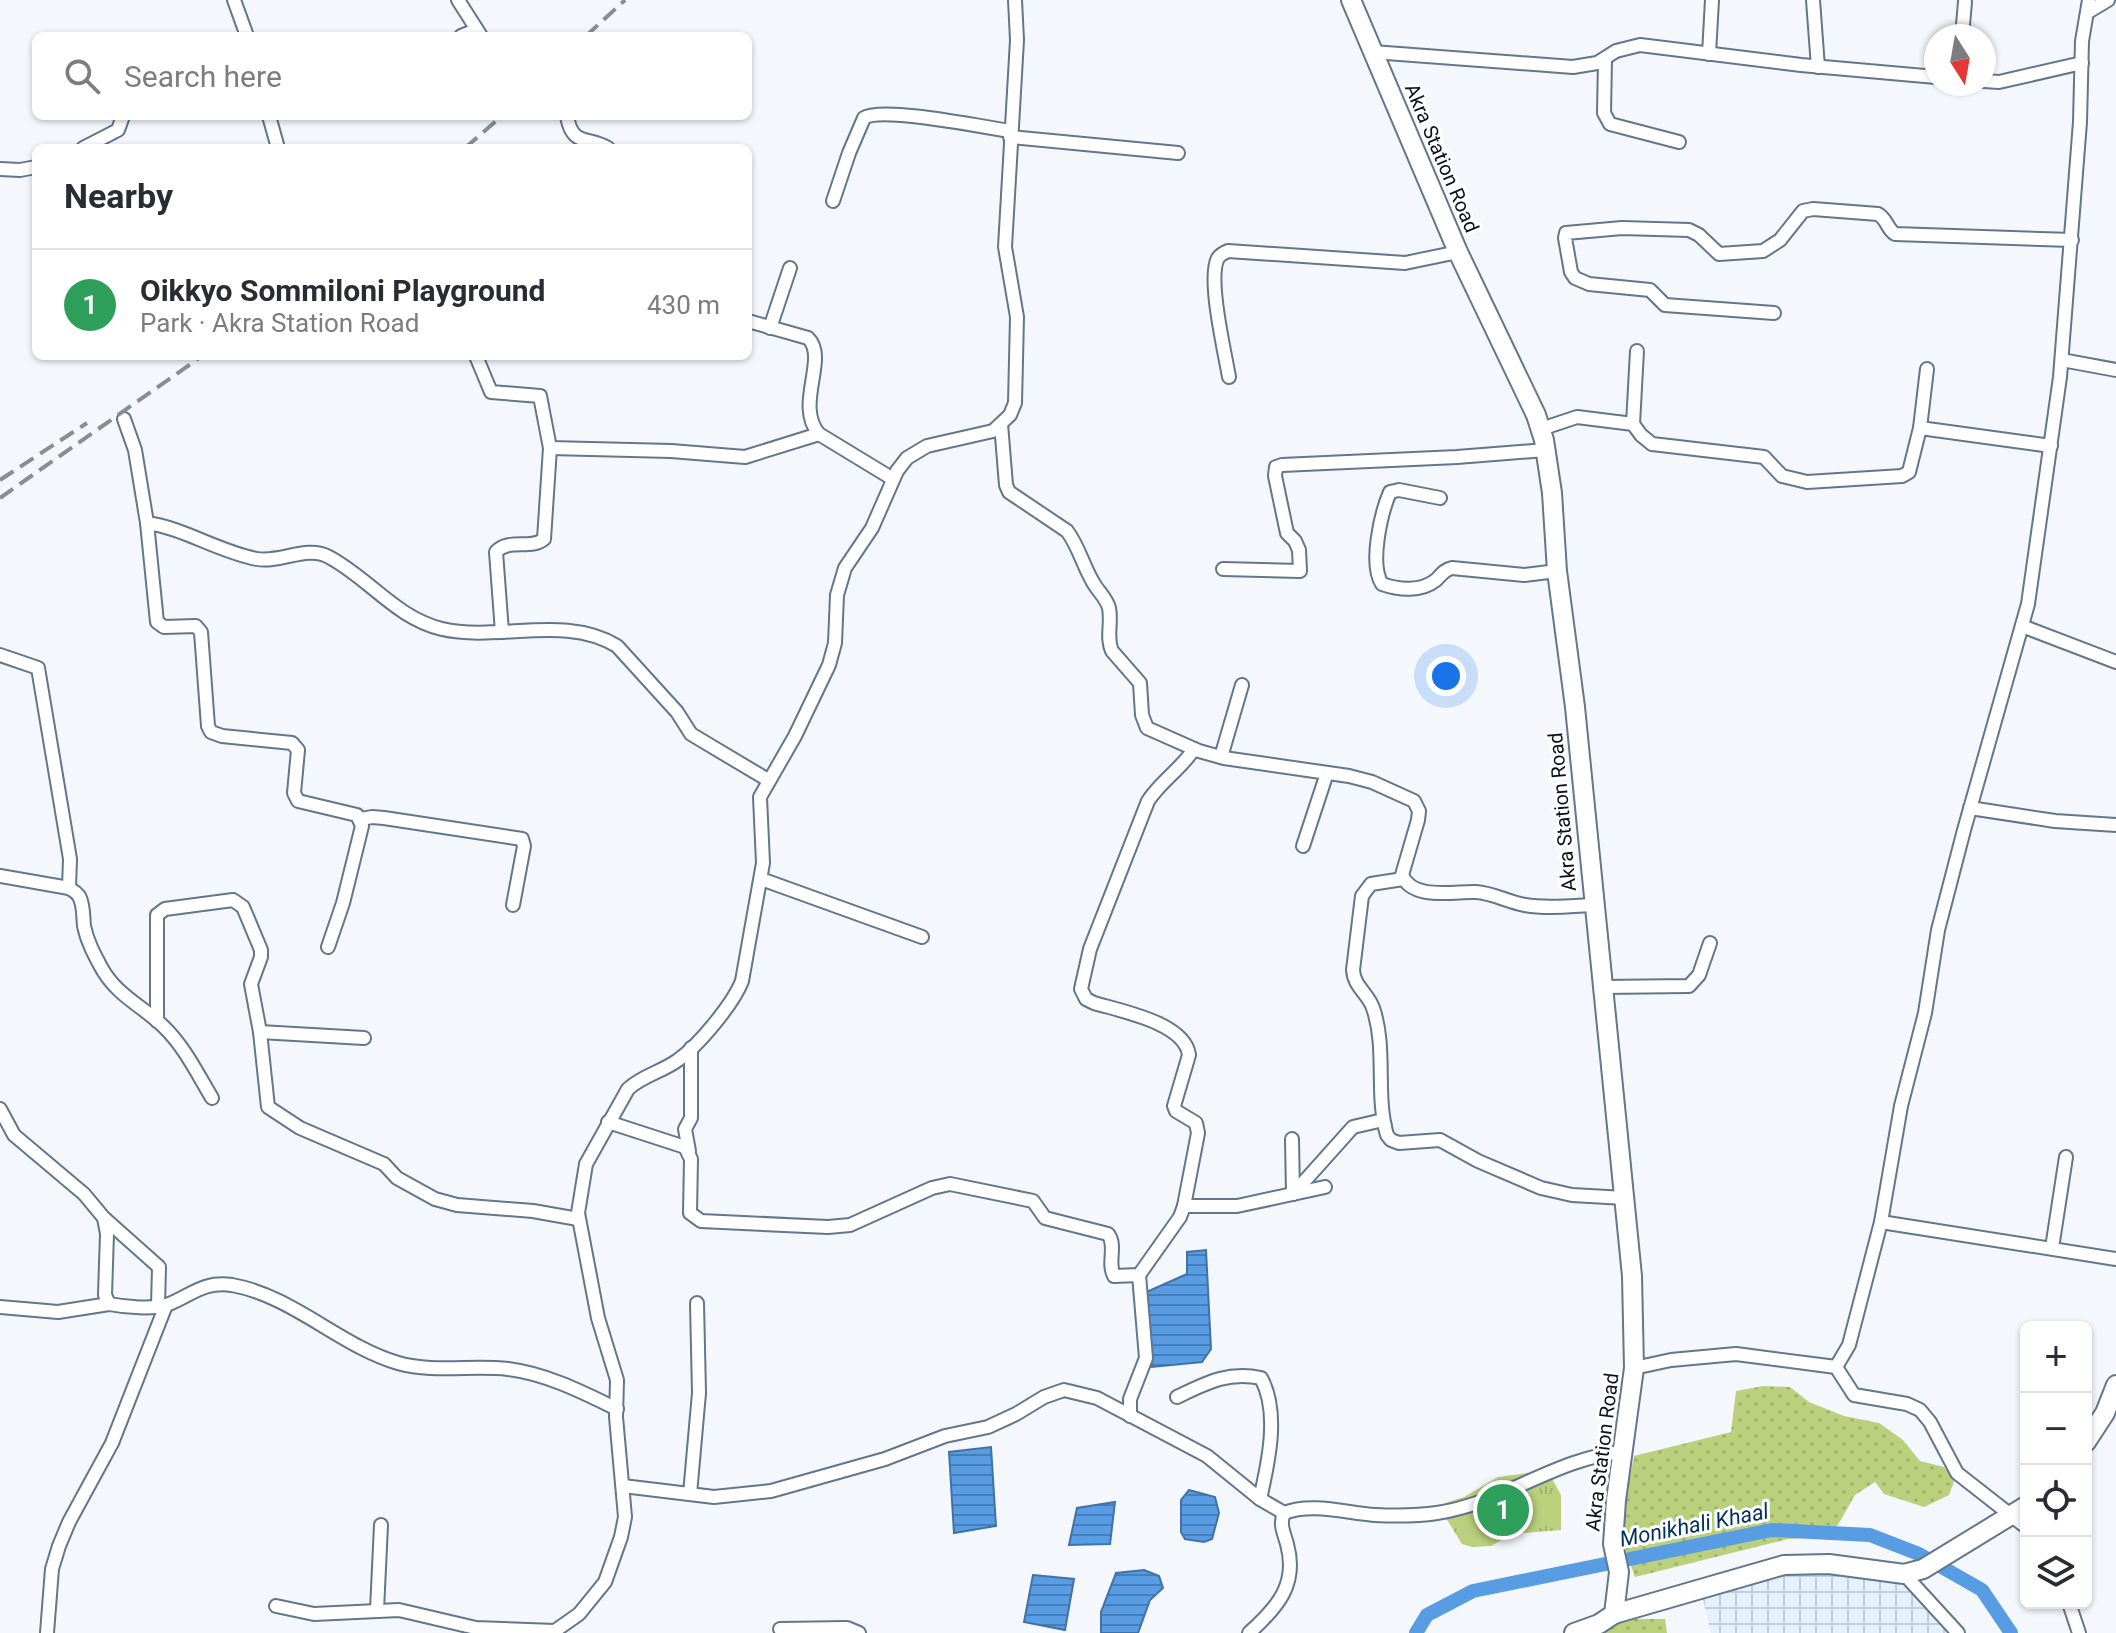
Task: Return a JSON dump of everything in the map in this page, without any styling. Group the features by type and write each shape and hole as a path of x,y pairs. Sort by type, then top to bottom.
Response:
{"main road":[{"name":"Akra Station Road","path":"1351,0 1458,252 1541,429 1546,450 1632,1276 1634,1368 1616,1500 1613,1544 1619,1572 1614,1614"},
{"path":"2092,1433 2105,1413 2116,1385"},
{"path":"1574,1633 1599,1624 1614,1614 1784,1565 1829,1564 1904,1574 1923,1569 1980,1534 2020,1517"}],"street":[{"path":"234,0 241,32"},
{"path":"458,0 478,32"},
{"path":"276,1606 314,1614 399,1610 476,1628 553,1632 579,1614 605,1582 625,1517 617,1380 598,1318 578,1219 586,1164 620,1100 638,1080 665,1068 691,1048 736,996 742,981 763,863 760,797 795,736 829,665 835,643 840,581 872,528 897,471 913,452 943,441 993,431 1010,415 1015,403 1017,317 1005,247 1017,40 1015,0"},
{"path":"1709,54 1712,0"},
{"path":"1813,0 1818,67"},
{"path":"1836,1367 1849,1345 1881,1222 1901,1106 1925,1013 1938,930 2028,604 2062,360 2072,240 2082,41 2088,6 2108,0"},
{"path":"1963,24 1965,2"},
{"path":"1373,52 1573,67 1640,45 1818,67 1924,76"},
{"path":"1605,59 1604,113 1610,124 1679,142"},
{"path":"1996,82 2082,63"},
{"path":"833,201 849,153 864,118 869,114 892,114 1010,134 1178,153"},
{"path":"91,144 118,130 122,120"},
{"path":"270,120 277,144"},
{"path":"568,120 572,134 595,144"},
{"path":"0,169 32,168"},
{"path":"1774,313 1665,305 1650,290 1589,284 1571,272 1566,233 1572,230 1622,228 1689,230 1719,254 1726,255 1771,248 1803,211 1813,209 1878,214 1895,234 2072,240"},
{"path":"1229,377 1216,302 1215,277 1220,255 1228,251 1405,263 1458,252"},
{"path":"770,328 790,268"},
{"path":"752,322 808,338 814,344 808,400 810,418 819,434 893,479"},
{"path":"1637,351 1633,424 1652,444 1764,457 1782,476 1807,482 1902,476 1909,472 1920,428 1927,369"},
{"path":"478,360 491,392 540,396 550,448 544,539 536,544 504,545 496,552 502,632"},
{"path":"2062,360 2116,370"},
{"path":"1541,429 1577,417 1633,424"},
{"path":"124,419 135,450 147,523 157,622 164,627 196,626 201,632 211,732 222,736 292,743 298,750 294,793 298,801 357,815 361,819 362,826 343,903 328,947"},
{"path":"1001,424 1009,492 1067,531 1073,539 1088,575 1108,602 1109,645 1140,683 1147,728 1194,749 1221,757 1372,782 1407,797 1418,805 1418,820 1403,869 1403,879 1413,888 1438,893 1476,892 1538,907 1593,905"},
{"path":"1920,428 2051,446"},
{"path":"550,448 671,451 745,457 819,434"},
{"path":"1223,569 1300,571 1299,550 1287,533 1275,476 1276,467 1299,462 1457,457 1546,450"},
{"path":"1440,498 1399,490 1390,492 1375,568 1382,584 1405,589 1418,588 1428,585 1446,569 1452,568 1524,575 1557,571"},
{"path":"147,523 260,560 321,553 406,615 427,625 456,632 556,630 591,634 607,640 617,646 668,702 691,734 768,780"},
{"path":"2022,626 2116,662"},
{"path":"0,655 38,668 70,859 69,888"},
{"path":"1221,757 1242,685"},
{"path":"1130,1416 1130,1399 1146,1358 1139,1275 1180,1217 1198,1127 1176,1111 1174,1106 1189,1055 1182,1037 1150,1021 1094,1003 1086,999 1081,989 1090,949 1148,801 1156,788 1183,765 1194,749"},
{"path":"1303,846 1327,773"},
{"path":"1970,808 2055,821 2116,825"},
{"path":"361,819 384,818 522,839 524,846 513,905"},
{"path":"0,876 69,888 81,899 85,928 103,970 125,998 157,1021 187,1054 212,1098"},
{"path":"761,879 922,937"},
{"path":"1385,1127 1382,1053 1374,1012 1371,1003 1353,980 1353,970 1362,896 1371,884 1403,879"},
{"path":"157,1021 157,915 165,909 233,900 243,907 261,950 251,984 268,1107 300,1128 384,1164 405,1183 435,1199 457,1205 533,1211 578,1219"},
{"path":"1602,987 1689,986 1699,975 1710,943"},
{"path":"260,1032 364,1038"},
{"path":"691,1048 691,1118 685,1129 689,1151 690,1213 701,1221 828,1227 850,1225 932,1188 959,1185 1033,1201 1045,1218 1108,1234 1112,1240 1111,1269 1114,1276 1139,1275"},
{"path":"0,1109 14,1135 84,1194 104,1218 159,1267 162,1306 122,1420 59,1546 52,1569 47,1633"},
{"path":"1293,1194 1353,1127 1383,1120 1391,1140 1414,1143 1440,1140 1489,1167 1541,1188 1572,1195 1625,1198"},
{"path":"608,1122 677,1144 689,1151"},
{"path":"1292,1139 1293,1194"},
{"path":"2052,1248 2066,1157"},
{"path":"1184,1206 1237,1206 1325,1187"},
{"path":"104,1218 107,1234 104,1284 109,1304"},
{"path":"1881,1222 2116,1259"},
{"path":"2,1307 58,1312 109,1304 162,1306 195,1289 218,1284 232,1285 252,1291 330,1328 373,1355 402,1364 510,1369 547,1378 617,1409"},
{"path":"690,1494 699,1393 697,1303"},
{"path":"1634,1368 1671,1360 1736,1354 1836,1367 1854,1395 1907,1404 1920,1410 1930,1422 1957,1473 2020,1516"},
{"path":"1177,1397 1209,1381 1230,1375 1261,1378 1267,1394 1271,1444 1260,1499"},
{"path":"623,1486 714,1497 771,1491 833,1475 945,1436 988,1427 1044,1397 1064,1390 1097,1398 1207,1456 1260,1499 1284,1513"},
{"path":"1249,1633 1279,1600 1291,1577 1291,1562 1280,1520 1284,1513 1317,1510 1375,1515 1438,1513 1472,1506 1581,1459 1624,1452"},
{"path":"377,1610 381,1525"},
{"path":"1904,1574 1958,1633"},
{"path":"2071,1609 2079,1633"},
{"path":"780,1629 847,1628 859,1633"}],"shaded area":[{"path":"1868,1563 1912,1589 1948,1633 1711,1633 1701,1591 1753,1570"}],"green space":[{"path":"1763,1386 1790,1387 1809,1402 1844,1416 1879,1423 1903,1440 1920,1461 1944,1467 1955,1479 1949,1495 1924,1507 1884,1494 1875,1482 1855,1495 1831,1537 1788,1539 1635,1577 1623,1543 1625,1502 1634,1456 1731,1432 1736,1391"},
{"path":"1527,1473 1550,1475 1561,1495 1561,1530 1512,1534 1491,1546 1462,1544 1446,1518 1445,1503 1464,1497 1498,1477"},
{"path":"1625,1619 1665,1619 1667,1633 1582,1633"}],"water":[{"path":"1206,1250 1211,1349 1202,1362 1152,1367 1144,1293 1187,1274 1187,1252"},
{"path":"991,1447 996,1526 954,1533 949,1452"},
{"path":"1189,1490 1215,1497 1219,1513 1212,1539 1204,1542 1185,1539 1181,1532 1181,1500"},
{"path":"1115,1502 1110,1544 1069,1545 1077,1508"},
{"path":"1144,1570 1159,1576 1163,1588 1150,1600 1138,1633 1101,1633 1101,1612 1116,1573"},
{"path":"1033,1575 1074,1579 1065,1630 1024,1622"}],"waterway":[{"name":"Monikhali Khaal","path":"1416,1633 1427,1615 1473,1591 1772,1530 1870,1535 1919,1554 1982,1590 2011,1633"}],"railway":[{"path":"590,32 625,0"},
{"path":"470,144 497,120"},
{"path":"0,498 196,360"},
{"path":"0,480 87,423"}],"place":[{"name":"Oikkyo Sommiloni Playground","path":"1503,1510"}]}
